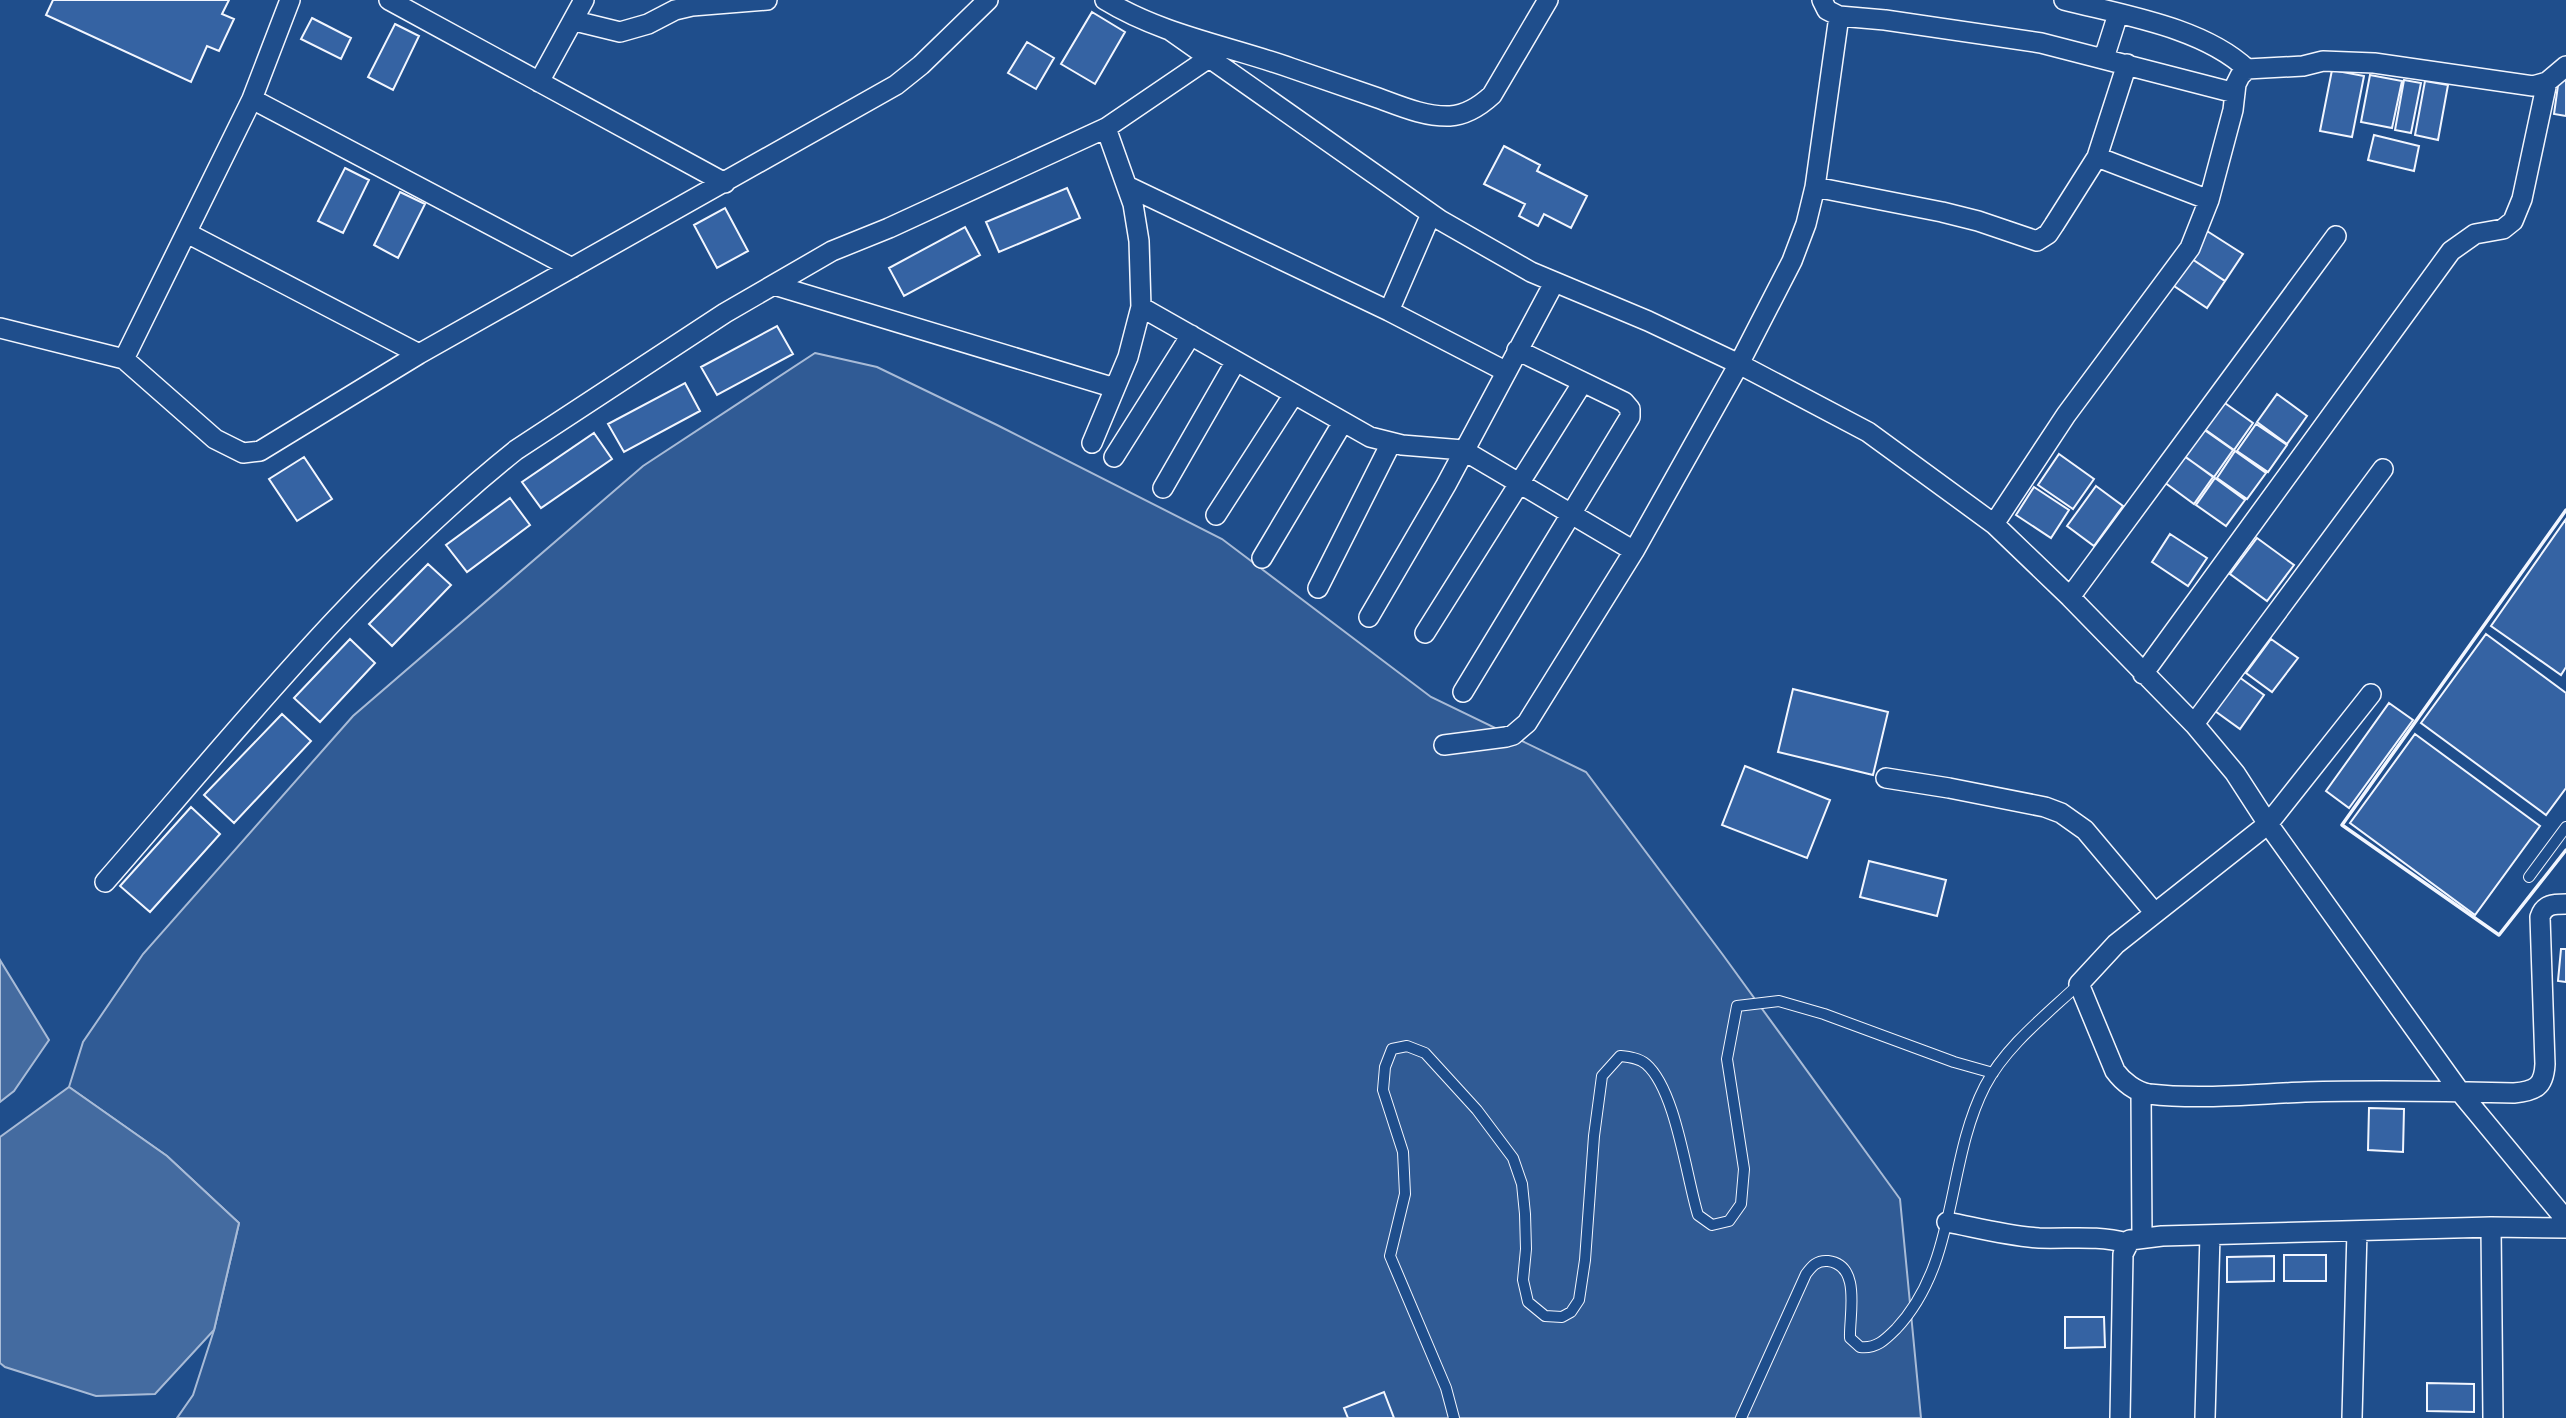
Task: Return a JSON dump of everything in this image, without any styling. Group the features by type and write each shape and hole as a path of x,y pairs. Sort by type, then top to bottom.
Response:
{"street":[{"path":"124,359 251,99 290,0"},
{"path":"389,0 725,183"},
{"path":"539,82 575,21 584,0"},
{"path":"575,21 620,32 692,6 767,0"},
{"path":"0,328 124,359 215,439 232,449 253,453 268,447 419,354 896,85 988,0"},
{"path":"1105,0 1148,23 1171,31 1288,66 1410,109 1450,116 1479,107 1492,95 1548,0"},
{"path":"1822,0 1827,10 1839,16 2010,37 2104,58 2235,93"},
{"path":"2064,0 2166,27 2222,49 2247,69"},
{"path":"2104,58 2118,14"},
{"path":"1444,745 1506,737 1521,730 1634,551 1739,364 1792,261 1806,224 1815,187 1839,16"},
{"path":"1171,31 1431,214 1501,256 1739,364 1868,432 1994,524 2070,597 2194,724 2235,773 2268,824 2460,1092 2566,1220"},
{"path":"105,882 368,586 484,475 547,427 725,313 832,251 889,228 1106,128 1209,58"},
{"path":"1994,524 2066,415 2190,248 2209,200 2239,76 2247,69 2347,61 2533,86 2547,82 2566,66"},
{"path":"1815,187 1942,212 2036,241 2054,225 2097,157 2127,64"},
{"path":"2143,674 2451,251 2475,234 2503,229 2513,221 2522,199 2547,82"},
{"path":"251,99 572,268"},
{"path":"1091,443 1128,357 1141,307 1139,241 1133,204 1106,128"},
{"path":"2097,157 2209,200"},
{"path":"1127,186 1389,311 1505,371"},
{"path":"1389,311 1431,214"},
{"path":"187,233 419,354"},
{"path":"2070,597 2336,236"},
{"path":"1369,617 1446,485 1462,450 1554,282"},
{"path":"774,285 1115,388"},
{"path":"1141,307 1370,437 1391,443 1462,450 1634,551"},
{"path":"1114,457 1191,335"},
{"path":"1463,692 1630,417 1630,409 1624,402 1517,350"},
{"path":"1163,488 1237,361"},
{"path":"1425,633 1583,382"},
{"path":"1216,515 1294,394"},
{"path":"1262,558 1343,422"},
{"path":"1318,588 1391,443"},
{"path":"2194,724 2383,469"},
{"path":"2371,694 2268,824 2116,944 2079,984 2115,1071 2121,1079 2141,1092 2204,1095 2374,1090 2535,1090 2543,1081 2545,1064 2540,917 2549,905 2566,904"},
{"path":"1886,778 2045,807 2061,813 2085,830 2154,912"},
{"path":"2120,1418 2123,1254 2134,1240 2141,1092"},
{"path":"1947,1222 2041,1238 2134,1240 2210,1235 2491,1227 2566,1228"},
{"path":"2491,1227 2493,1418"},
{"path":"2353,1418 2357,1231"},
{"path":"2205,1418 2210,1235"}],"lane":[{"path":"2529,877 2566,827"},
{"path":"1741,1418 1806,1274 1813,1265 1826,1261 1842,1268 1850,1283 1850,1338 1860,1347 1877,1346 1896,1329 1918,1302 1940,1252 1968,1128 1978,1101 1993,1073 2026,1034 2079,984"},
{"path":"1454,1418 1446,1388 1390,1256 1405,1194 1403,1153 1383,1090 1385,1067 1392,1049 1407,1046 1425,1054 1477,1110 1513,1158 1522,1184 1525,1214 1523,1280 1528,1302 1545,1317 1562,1317 1571,1312 1579,1300 1602,1076 1620,1056 1632,1057 1646,1064 1667,1095 1698,1215 1712,1225 1729,1221 1741,1204 1744,1169 1727,1059 1737,1006 1779,1001 1993,1073"}],"shaded area":[{"path":"815,353 877,367 1222,539 1431,697 1586,772 1900,1199 1921,1418 177,1418 193,1395 214,1330 239,1223 167,1156 69,1087 83,1042 143,954 353,716 643,466"},
{"path":"0,960 49,1040 14,1091 0,1102"},
{"path":"69,1087 167,1156 239,1223 214,1330 155,1394 96,1396 5,1367 0,1363 0,1137"}],"building":[{"path":"53,0 229,0 222,14 234,19 219,51 207,46 191,82 46,15"},
{"path":"1092,12 1125,32 1095,84 1061,64"},
{"path":"312,18 351,38 341,59 301,39"},
{"path":"395,24 419,36 393,90 368,77"},
{"path":"1027,42 1054,58 1036,89 1008,73"},
{"path":"2332,70 2364,76 2352,137 2320,131"},
{"path":"2560,71 2566,72 2566,116 2554,114"},
{"path":"2370,75 2402,81 2392,128 2361,122"},
{"path":"2404,80 2421,83 2411,133 2395,130"},
{"path":"2425,81 2448,85 2438,140 2415,135"},
{"path":"2374,135 2419,146 2414,171 2368,160"},
{"path":"1504,146 1540,165 1537,171 1587,196 1571,228 1544,214 1538,226 1519,216 1525,204 1484,184"},
{"path":"345,168 369,180 343,233 318,221"},
{"path":"1067,188 1080,218 999,252 986,222"},
{"path":"400,192 425,204 398,258 374,245"},
{"path":"725,208 748,251 717,268 694,225"},
{"path":"965,227 980,255 904,296 889,268"},
{"path":"2207,231 2243,254 2225,281 2189,257"},
{"path":"2189,257 2225,281 2207,308 2171,284"},
{"path":"777,326 793,354 717,395 701,367"},
{"path":"685,383 700,411 624,452 608,424"},
{"path":"2277,394 2307,416 2287,444 2257,422"},
{"path":"2222,401 2253,423 2234,450 2203,428"},
{"path":"2256,424 2287,445 2268,472 2237,451"},
{"path":"2203,429 2233,450 2214,477 2184,456"},
{"path":"594,433 612,459 541,508 522,482"},
{"path":"2235,451 2266,473 2247,499 2217,478"},
{"path":"2059,454 2094,479 2073,509 2038,485"},
{"path":"2183,455 2213,477 2194,504 2164,482"},
{"path":"304,457 332,499 297,521 269,479"},
{"path":"2215,478 2245,500 2226,526 2196,505"},
{"path":"2096,486 2123,506 2094,546 2067,526"},
{"path":"2034,487 2069,510 2051,538 2016,515"},
{"path":"510,498 530,525 467,572 446,545"},
{"path":"2566,519 2566,667 2561,675 2491,626"},
{"path":"2170,534 2207,558 2188,586 2152,562"},
{"path":"2257,538 2294,565 2267,601 2230,574"},
{"path":"428,564 451,585 392,646 369,624"},
{"path":"2486,634 2566,693 2566,788 2546,815 2421,723"},
{"path":"350,639 375,663 320,722 294,698"},
{"path":"2271,639 2298,658 2272,692 2246,673"},
{"path":"2239,677 2264,695 2240,729 2215,711"},
{"path":"1793,689 1888,712 1873,775 1778,752"},
{"path":"2389,703 2413,720 2349,808 2326,791"},
{"path":"282,714 311,741 234,823 204,795"},
{"path":"2415,734 2540,826 2475,915 2350,823"},
{"path":"1745,766 1830,800 1807,858 1722,825"},
{"path":"191,807 220,834 150,912 120,886"},
{"path":"1869,861 1946,880 1937,916 1860,897"},
{"path":"2561,949 2566,949 2566,982 2558,981"},
{"path":"2369,1108 2404,1109 2403,1152 2368,1150"},
{"path":"2284,1255 2326,1255 2326,1281 2284,1281"},
{"path":"2274,1256 2274,1281 2227,1282 2227,1257"},
{"path":"2065,1317 2104,1317 2105,1347 2065,1348"},
{"path":"2427,1383 2474,1384 2474,1412 2427,1411"},
{"path":"1384,1392 1394,1418 1348,1418 1344,1408"}],"wall":[{"path":"2566,510 2342,825 2499,935 2566,850"}]}
